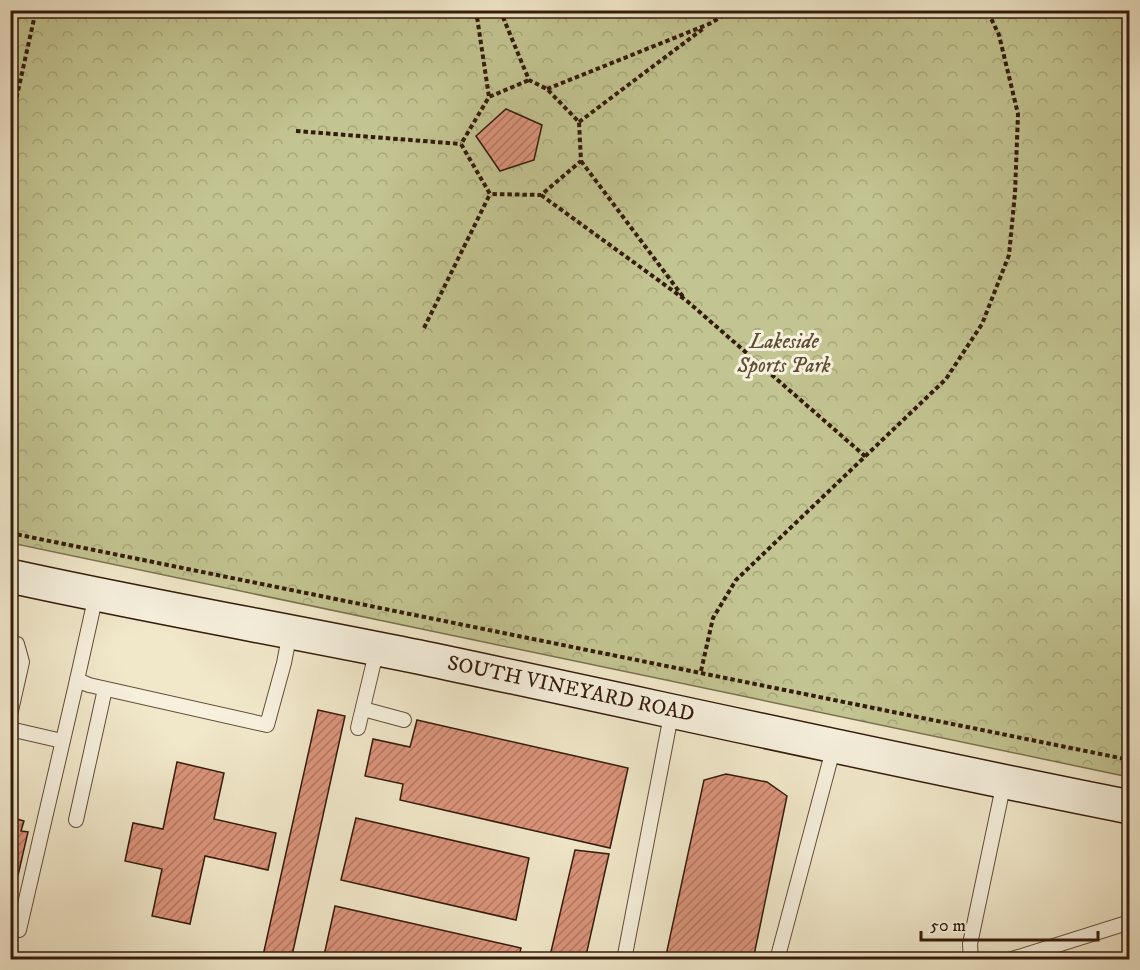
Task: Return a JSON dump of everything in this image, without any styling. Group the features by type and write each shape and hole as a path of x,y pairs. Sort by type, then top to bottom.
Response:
{"street":[{"name":"SOUTH VINEYARD ROAD","path":"10,576 96,595 377,649 1130,807"}],"lane":[{"path":"19,930 96,595"},
{"path":"77,680 105,689 267,725 290,632"},
{"path":"10,642 17,644 22,662 10,715"},
{"path":"358,728 377,649"},
{"path":"76,820 105,689"},
{"path":"363,709 404,720"},
{"path":"624,960 672,710"},
{"path":"10,729 62,741"},
{"path":"777,960 834,746"},
{"path":"971,960 969,944 1004,782"},
{"path":"1010,960 1130,922"}],"path":[{"path":"10,127 36,10"},
{"path":"476,10 489,97"},
{"path":"501,10 529,80 547,89 579,122 581,161 687,301"},
{"path":"579,122 709,24 733,10"},
{"path":"701,671 713,618 735,580 946,379 982,324 1009,255 1016,193 1018,114 999,35 987,10"},
{"path":"547,89 709,24"},
{"path":"461,144 489,97 529,80"},
{"path":"296,131 461,144"},
{"path":"461,144 490,194"},
{"path":"541,195 581,161"},
{"path":"490,194 541,195 687,301 866,457"},
{"path":"423,328 490,194"},
{"path":"10,533 701,671 1130,760"}],"green space":[{"name":"Lakeside Sports Park","path":"19,11 1129,11 1129,777 11,543 10,51"}],"building":[{"path":"506,109 542,125 534,160 500,171 476,136"},
{"path":"318,710 345,716 291,960 262,960"},
{"path":"417,720 628,768 610,848 400,800 403,784 365,776 373,739 410,747"},
{"path":"177,762 224,773 214,819 276,833 268,870 205,856 190,924 152,916 162,869 125,861 133,823 163,829"},
{"path":"726,774 767,782 787,796 753,960 665,960 704,780"},
{"path":"10,817 24,821 21,831 28,832 10,910"},
{"path":"356,818 529,858 516,920 341,880"},
{"path":"575,850 609,854 585,960 549,960"},
{"path":"335,906 521,948 518,960 323,960"}]}
